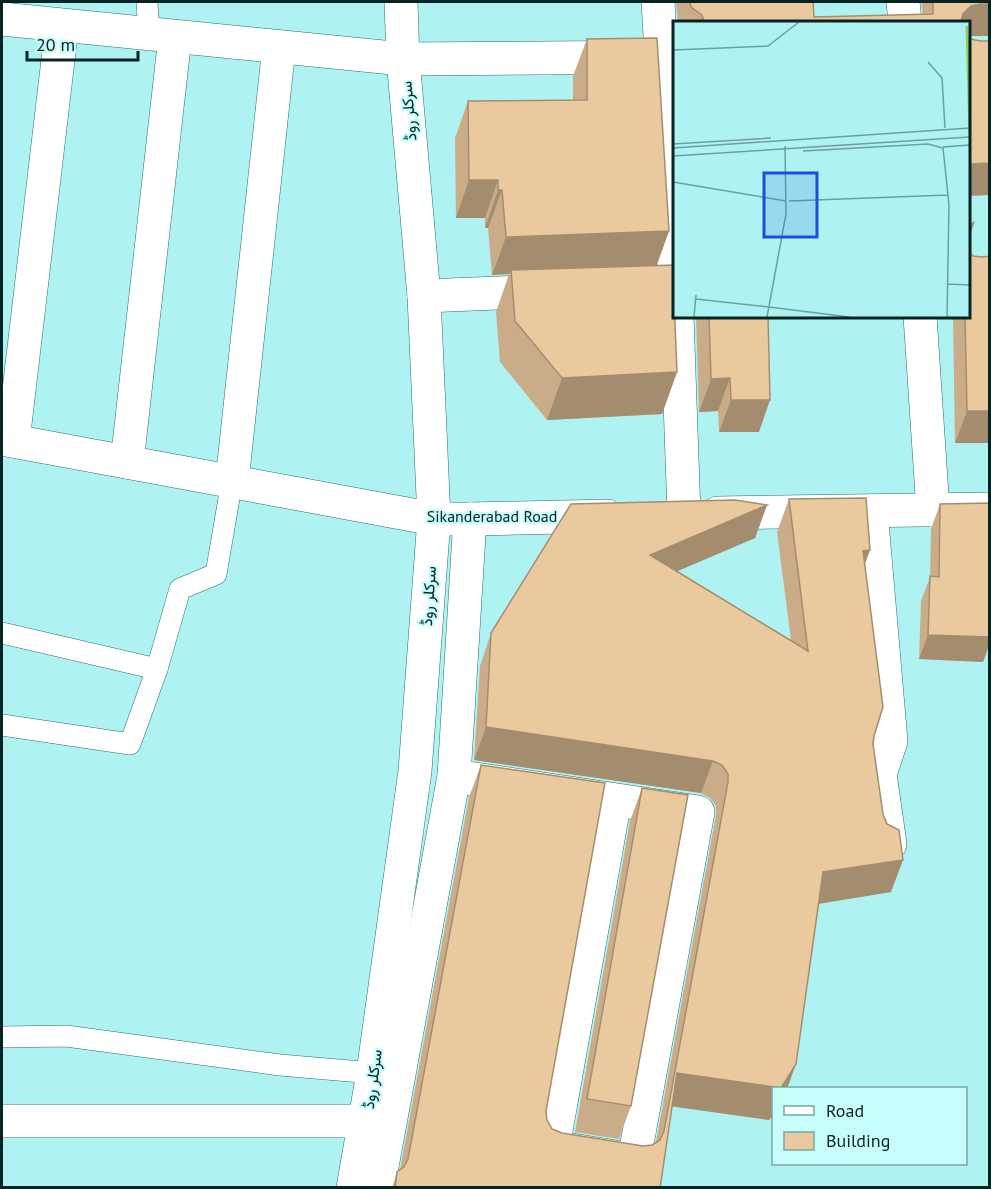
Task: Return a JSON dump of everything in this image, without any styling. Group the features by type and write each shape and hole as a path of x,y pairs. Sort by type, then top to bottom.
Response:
{"street":[{"name":"سرکلر روڈ","path":"354,1188 366,1121 416,771 434,519 424,296 403,59 401,2"},
{"path":"658,2 668,57 667,281"},
{"path":"903,2 905,21"},
{"path":"2,20 403,59 668,57"},
{"path":"7,440 62,26"},
{"path":"128,462 162,36"},
{"path":"232,481 279,47"},
{"path":"424,296 579,290"},
{"path":"660,515 677,318"},
{"path":"920,318 933,510"},
{"name":"Sikanderabad Road","path":"7,440 434,519 990,509"},
{"path":"871,511 891,741 880,774 890,844"},
{"path":"378,1188 454,776 470,519"},
{"path":"454,776 698,812 634,1160 552,1148 615,800"},
{"path":"2,1121 366,1121"}],"lane":[{"path":"147,2 162,36"},
{"path":"2,724 130,744 157,669 180,590 216,574 232,481"},
{"path":"2,633 157,669"},
{"path":"2,1037 66,1035 280,1065 373,1073"}],"building":[{"path":"690,2 813,2 814,17 933,14 933,2 990,2 990,4 971,6 963,14 961,21 704,21 702,15 691,7"},
{"path":"657,38 669,231 506,237 502,190 498,190 498,180 469,180 468,101 587,100 587,39"},
{"path":"970,38 990,41 990,163 970,164"},
{"path":"970,253 973,256 990,256 990,411 967,411 965,318 970,318"},
{"path":"673,265 673,318 677,372 562,378 515,321 511,270"},
{"path":"709,318 768,318 770,400 731,400 730,378 711,379"},
{"path":"866,498 870,550 863,551 883,707 873,744 883,814 887,824 899,830 903,860 823,872 796,1064 782,1087 677,1073 660,1188 395,1188 397,1172 404,1167 408,1159 481,765 605,783 546,1111 547,1120 552,1129 562,1133 643,1146 652,1145 660,1140 664,1131 728,774 722,765 713,761 486,727 491,633 571,504 735,500 767,505 650,555 808,651 789,499"},
{"path":"990,503 990,637 928,635 930,576 939,577 940,504"},
{"path":"642,788 688,795 631,1106 587,1099"}]}
